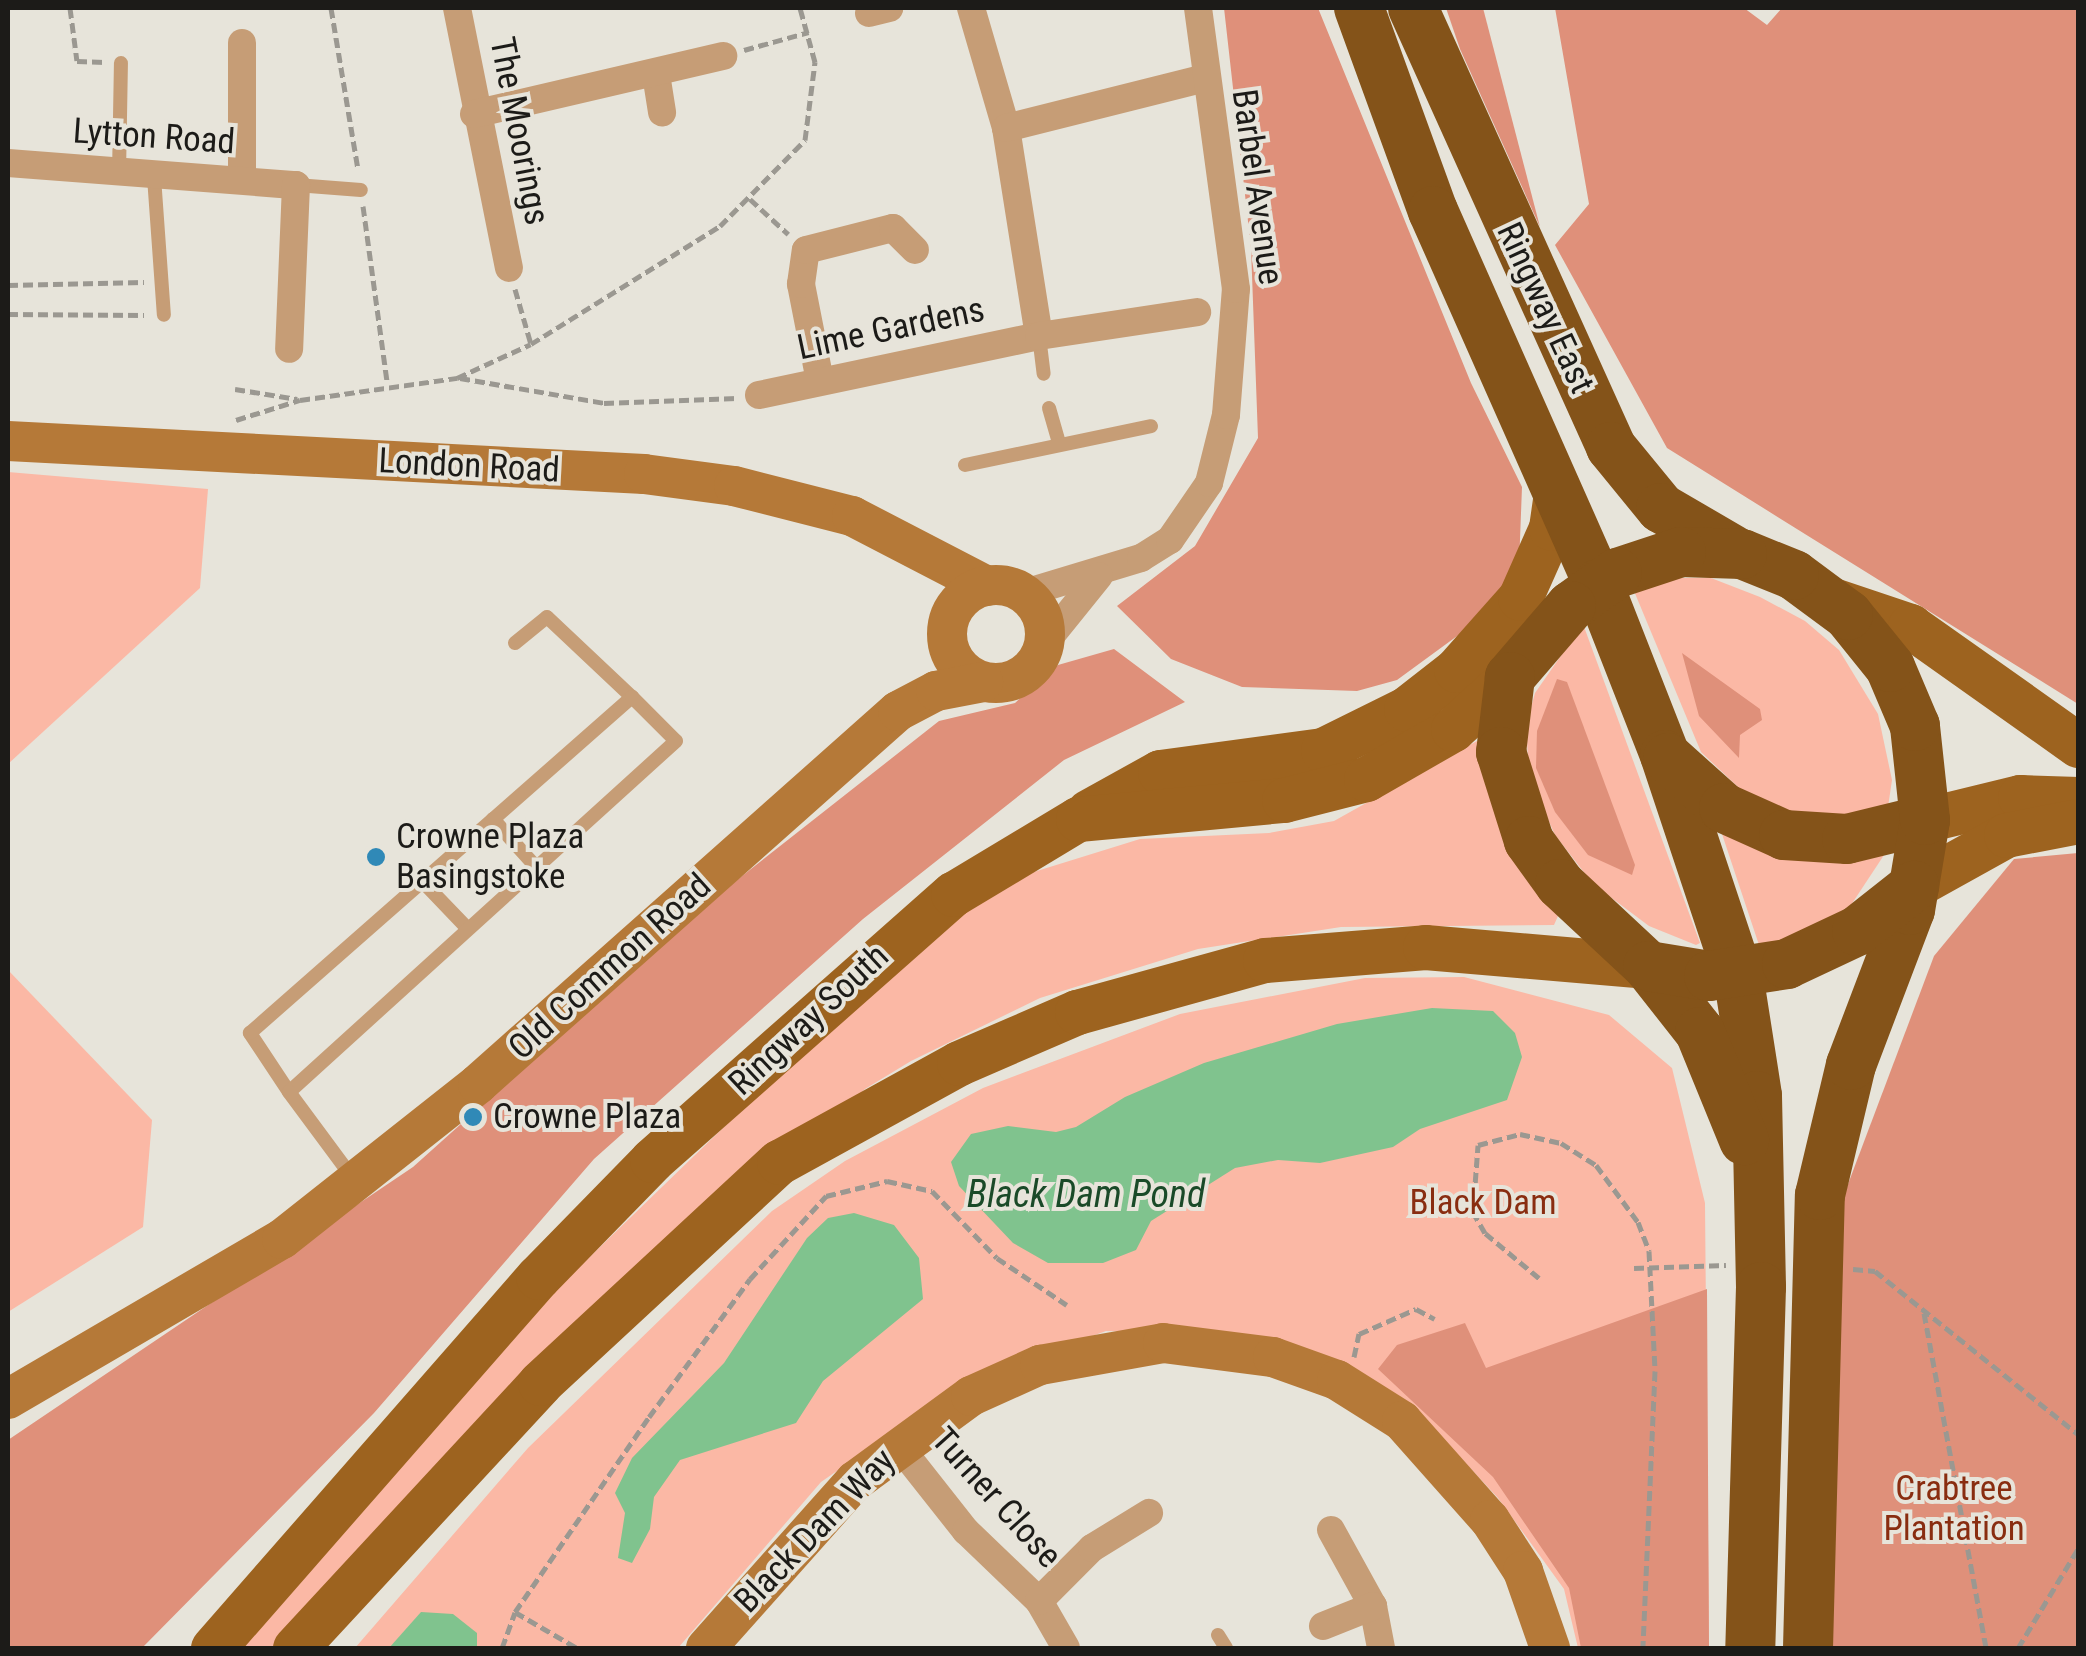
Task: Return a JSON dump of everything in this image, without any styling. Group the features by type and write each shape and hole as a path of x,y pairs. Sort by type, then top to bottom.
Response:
{"highway":[{"name":"Ringway East","path":"1359,8 1433,211 1558,486 1598,584 1665,755 1738,974 1758,1096 1750,1648"},
{"name":"Ringway East","path":"1413,8 1611,448 1661,508 1828,598 1879,649 1898,681 1920,746 1924,820 1914,886 1902,939 1840,1098 1820,1195 1808,1648"},
{"path":"1742,554 1681,552 1598,584 1510,677 1501,752 1524,832 1560,884 1648,966 1700,1032 1758,1178"},
{"path":"1665,755 1724,808 1784,834 1847,840 1924,820"},
{"path":"1648,966 1738,974 1822,952 1914,886"}],"main road":[{"path":"1078,819 1160,772 1323,750 1406,709 1467,659 1520,598 1552,528 1558,486"},
{"path":"1828,598 1910,626 2078,745"},
{"name":"Ringway South","path":"213,1648 538,1277 652,1160 787,1045 912,926 995,865 1078,819 1284,800 1345,787 1430,745 1510,677"},
{"path":"1924,820 2020,797 2078,799"},
{"path":"1914,886 2006,835 2078,821"},
{"path":"298,1648 332,1605 540,1383 779,1162 958,1063 1077,1012 1265,960 1424,947 1648,966"},
{"path":"192,1648 314,1534"}],"street":[{"name":"The Moorings","path":"457,8 474,114 509,268"},
{"path":"972,8 1006,128"},
{"path":"1198,8 1205,78"},
{"path":"242,43 242,180"},
{"path":"474,114 723,56"},
{"path":"656,74 662,113"},
{"name":"Barbel Avenue","path":"1006,128 1205,78 1236,289 1226,415 1208,483 1170,540 1099,576 1006,590"},
{"name":"Lime Gardens","path":"1006,128 1039,336"},
{"name":"Lytton Road","path":"8,164 296,185"},
{"path":"289,350 296,185"},
{"path":"820,382 801,284 806,250 893,228 915,250"},
{"name":"Lime Gardens","path":"759,394 1039,336 1197,312"},
{"name":"London Road","path":"8,441 644,474 826,506 917,552 1006,590"},
{"path":"917,552 936,578 949,635 963,672 983,682 1016,680 1032,670 1045,643 1044,620 1006,590 958,602 949,635"},
{"name":"Barbel Avenue","path":"1045,643 1099,576"},
{"name":"Old Common Road","path":"898,712 921,671 949,635"},
{"name":"Old Common Road","path":"8,1399 282,1239 357,1183 898,712 936,691 983,682"},
{"name":"Black Dam Way","path":"706,1648 812,1523 898,1445 971,1396 1040,1365 1108,1348 1189,1344 1274,1357 1376,1402 1450,1469 1523,1572 1550,1648"},
{"name":"Turner Close","path":"898,1445 966,1530 1039,1602 1066,1648"},
{"name":"Turner Close","path":"1039,1602 1098,1536 1148,1514"},
{"path":"1331,1530 1372,1606 1381,1648"},
{"path":"1323,1626 1372,1606"}],"lane":[{"path":"119,175 121,63"},
{"path":"154,177 164,314"},
{"path":"296,185 361,190"},
{"path":"1039,336 1044,374"},
{"path":"1050,408 1059,443"},
{"path":"965,465 1151,426"},
{"path":"288,1092 676,741 547,617 515,642"},
{"path":"357,1183 288,1092 250,1033 632,698"},
{"path":"493,820 536,868"},
{"path":"422,881 468,929"}],"path":[{"path":"70,8 77,61 121,63"},
{"path":"235,389 300,400 458,378 532,344 720,226 806,140 815,90 809,32 800,8"},
{"path":"723,56 809,32"},
{"path":"750,199 806,250"},
{"path":"509,268 532,344"},
{"path":"8,285 161,282"},
{"path":"8,314 164,314"},
{"path":"458,378 604,404 692,404 759,394"},
{"path":"1539,1278 1485,1233 1473,1212 1478,1145 1520,1134 1561,1143 1596,1165 1638,1222 1652,1265 1655,1371 1642,1648"},
{"path":"502,1648 515,1612 750,1279 826,1196 886,1181 932,1191 997,1258 1067,1306"},
{"path":"1516,1256 1522,1249"},
{"path":"1634,1268 1728,1264"},
{"path":"1846,1269 1875,1270 2078,1434"},
{"path":"1352,1364 1359,1334 1416,1309 1436,1319"},
{"path":"1924,1313 1986,1648"},
{"path":"2018,1648 2078,1549"},
{"path":"515,1612 577,1648"}],"green space":[{"path":"1224,8 1318,8 1471,383 1522,487 1519,566 1479,620 1397,680 1357,691 1242,687 1171,659 1117,606 1195,546 1258,438 1251,248"},
{"path":"1446,8 1483,8 1540,227 1460,49"},
{"path":"1555,8 1744,8 1767,25 1782,8 2078,8 2078,704 1667,448 1555,245 1589,204"},
{"path":"8,472 208,489 200,588 8,764"},
{"path":"1679,578 1711,578 1760,597 1805,621 1839,650 1878,714 1892,780 1888,807 1835,823 1755,803 1701,752 1634,591"},
{"path":"1583,624 1700,943 1696,945 1649,926 1593,884 1555,835 1529,777 1526,725 1535,693"},
{"path":"1114,649 1185,702 1064,760 863,919 594,1159 374,1413 142,1648 8,1648 8,1440 413,1167 704,906 939,721 1015,703 1058,665"},
{"path":"1682,653 1760,709 1762,720 1740,735 1739,758 1699,716"},
{"path":"1557,679 1567,682 1635,865 1632,875 1588,855 1555,812 1536,768 1537,731"},
{"path":"1477,741 1558,916 1554,925 1341,927 1198,949 1040,998 911,1061 865,1089 286,1648 233,1648 539,1306 876,980 1005,881 1140,839 1269,833 1334,821"},
{"path":"1720,828 1886,852 1851,905 1807,934 1759,945"},
{"name":"Crabtree Plantation","path":"2078,853 2078,1648 1823,1648 1842,1200 1934,956 2014,859"},
{"path":"8,970 152,1120 143,1227 8,1312"},
{"name":"Black Dam","path":"1464,977 1609,1015 1672,1068 1705,1203 1709,1648 1578,1648 1564,1589 1498,1498 1421,1415 1229,1334 1106,1331 965,1382 821,1482 678,1648 355,1648 528,1448 772,1211 845,1161 983,1088 1180,1014 1365,978"},
{"path":"1707,1289 1709,1648 1581,1648 1569,1588 1493,1477 1378,1369 1397,1345 1465,1323 1486,1368"}],"water":[{"name":"Black Dam Pond","path":"1432,1008 1493,1011 1515,1033 1522,1057 1507,1100 1420,1129 1393,1147 1320,1163 1278,1160 1235,1168 1151,1221 1136,1250 1103,1263 1048,1263 1013,1243 959,1186 951,1162 971,1134 1008,1126 1056,1132 1076,1127 1125,1097 1204,1063 1337,1024"},
{"name":"Black Dam Pond","path":"854,1213 894,1225 919,1258 923,1299 823,1381 796,1423 680,1460 654,1497 650,1529 632,1563 618,1558 625,1513 615,1493 632,1458 724,1363 807,1238 828,1218"},
{"path":"421,1612 453,1614 477,1633 477,1648 389,1648"}],"place":[{"name":"Crowne Plaza Basingstoke","path":"376,857"},
{"name":"Crowne Plaza","path":"473,1117"}]}
